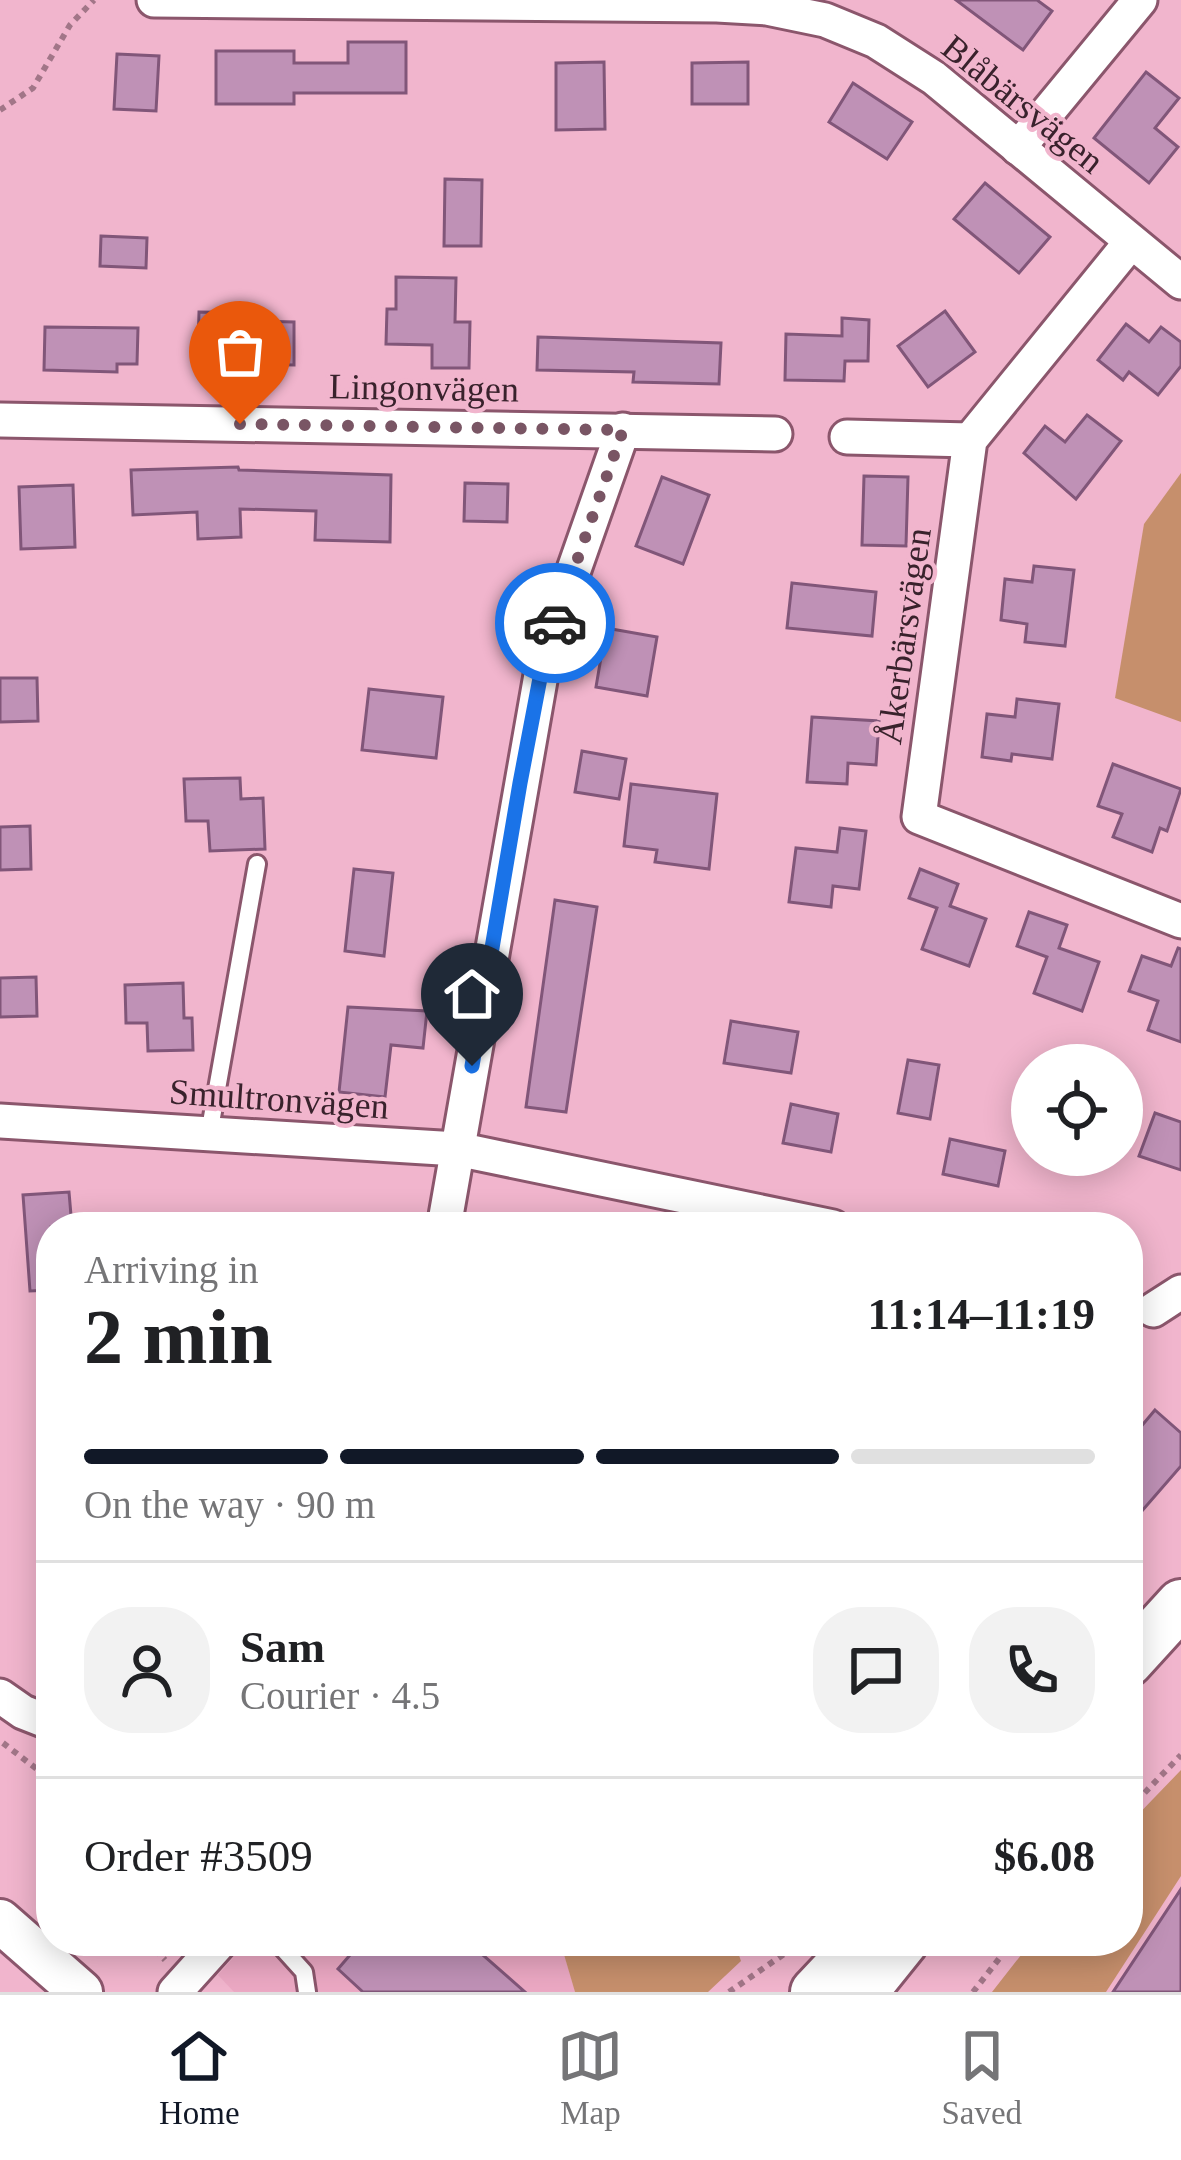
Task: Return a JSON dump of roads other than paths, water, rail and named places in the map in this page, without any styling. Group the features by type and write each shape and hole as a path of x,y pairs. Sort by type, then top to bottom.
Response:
{"main road":[{"path":"1143,1646 1181,1604"},
{"path":"815,1992 849,1956"},
{"path":"863,1992 892,1956"}],"street":[{"name":"Blåbärsvägen","path":"154,0 767,8 825,20 876,41 934,77 1181,282"},
{"path":"1018,148 1140,0"},
{"path":"847,437 970,440 1131,242"},
{"name":"Lingonvägen","path":"0,420 775,434"},
{"path":"446,1212 545,652 623,430"},
{"name":"Åkerbärsvägen","path":"970,440 919,817 1181,921"},
{"name":"Smultronvägen","path":"0,1120 457,1149 761,1212"},
{"path":"0,1696 36,1717"},
{"path":"0,1921 36,1953"},
{"path":"40,1956 81,1992"},
{"path":"175,1992 207,1956"}],"lane":[{"path":"209,1133 257,864"},
{"path":"290,1956 304,1972 308,1992"}]}
